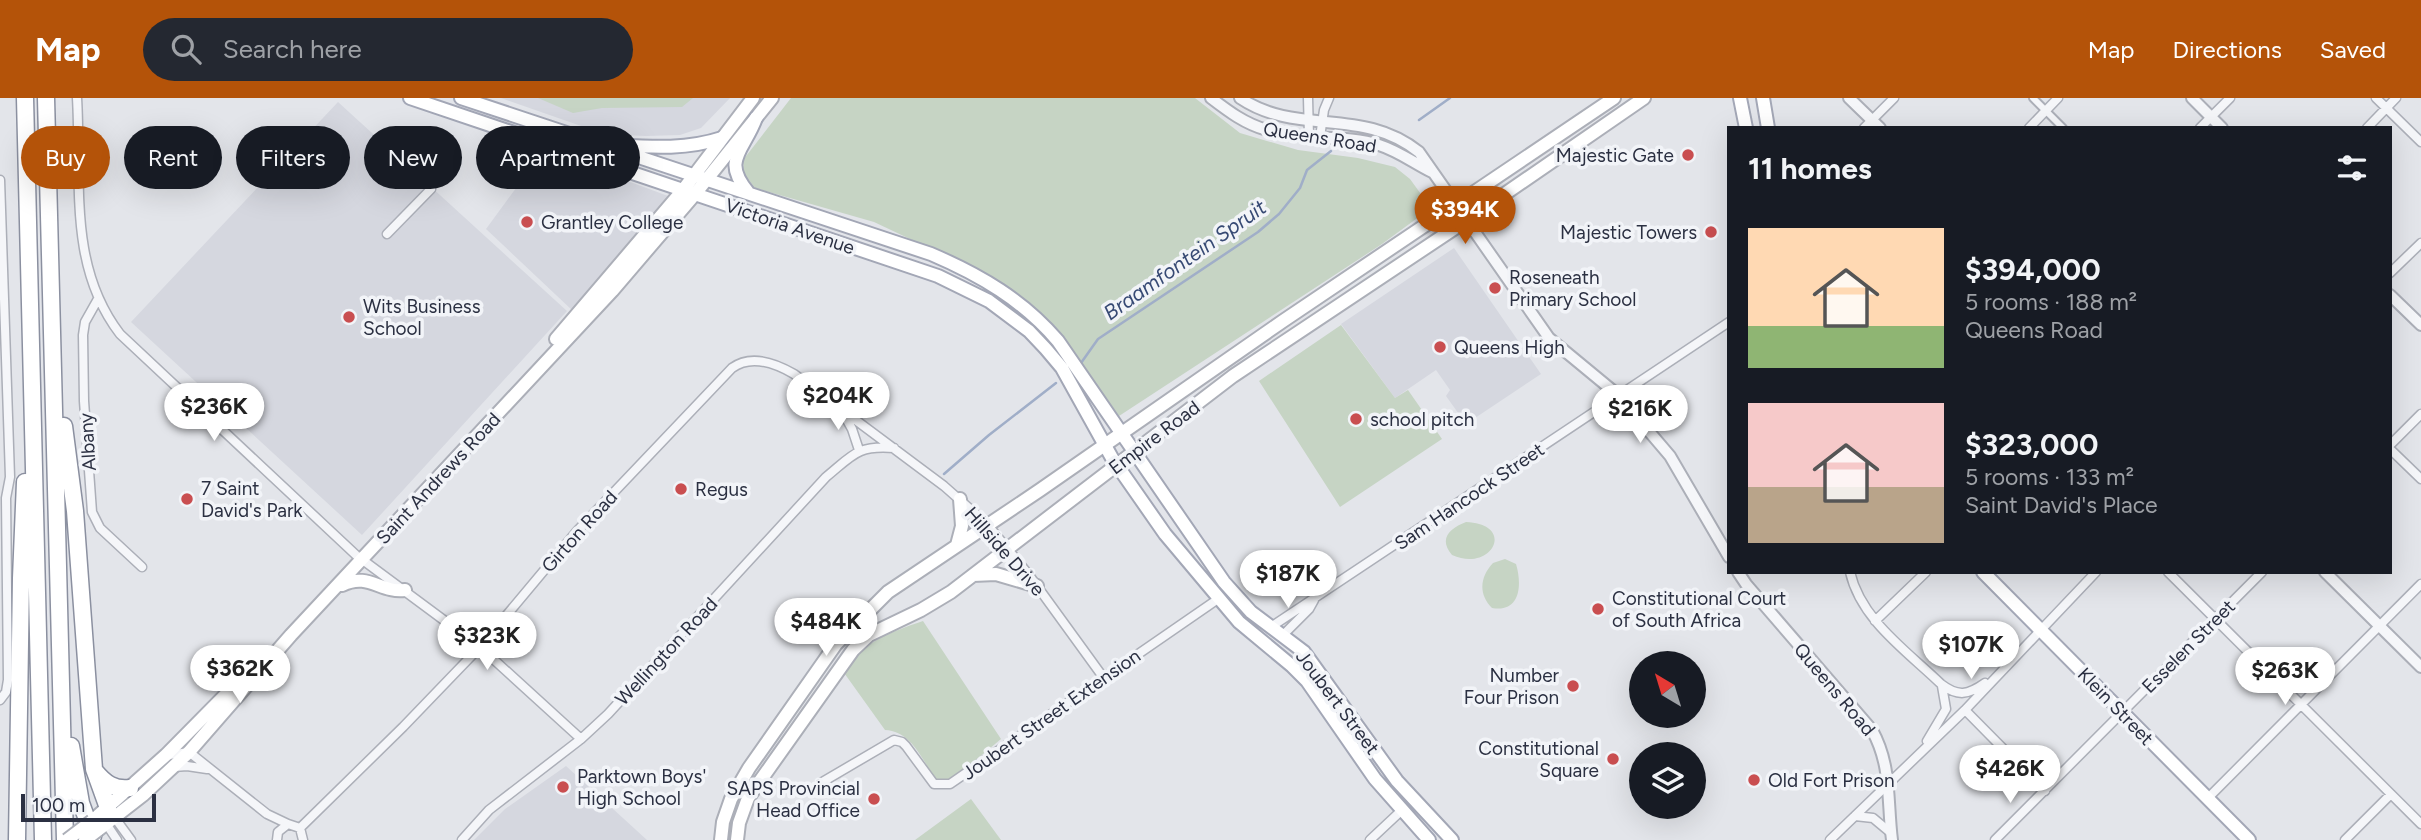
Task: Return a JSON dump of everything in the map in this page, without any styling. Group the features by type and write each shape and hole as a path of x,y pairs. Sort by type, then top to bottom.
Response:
{"highway":[{"path":"25,98 43,840"},
{"path":"46,98 66,840"},
{"path":"54,386 64,427 75,512 94,769 102,822"},
{"path":"17,840 21,578 26,475 33,427"},
{"path":"63,709 81,803 102,822"},
{"path":"94,769 109,785 115,788 130,788"}],"main road":[{"name":"Victoria Avenue","path":"410,98 938,276 989,301 1029,331 1062,368 1106,445"},
{"name":"Victoria Avenue","path":"461,98 544,126"},
{"name":"Saint Andrews Road","path":"689,192 693,175 753,98"},
{"name":"Saint Andrews Road","path":"66,840 102,822 142,795 229,692 612,291 689,192 707,180 772,98"},
{"name":"Empire Road","path":"722,840 723,822 734,792 836,644 888,592 1106,445 1241,349 1614,98"},
{"name":"Empire Road","path":"737,840 739,823 748,799 852,650 869,635 928,607 1265,353 1644,98"},
{"path":"1740,98 1746,126"},
{"path":"1763,98 1768,126"},
{"path":"748,193 736,176 734,166 756,118"},
{"path":"640,146 681,147 722,138"},
{"name":"Victoria Avenue","path":"640,158 931,254 970,272 1005,292 1040,321 1058,341 1122,433"},
{"name":"Joubert Street","path":"1122,433 1224,582 1246,607 1304,652 1380,759 1452,840"},
{"name":"Joubert Street","path":"1106,445 1117,466 1165,534 1218,599 1249,632 1302,675 1370,772 1429,840"},
{"path":"957,545 962,526 960,499"},
{"name":"Saint Andrews Road","path":"85,840 130,788 188,752 333,591 359,558"},
{"path":"973,575 996,574 1037,586"},
{"name":"Klein Street","path":"1985,574 2249,840"},
{"path":"333,591 355,580 366,580 398,591 405,590"}],"street":[{"path":"77,98 83,254 97,299 107,318 132,347 359,558 480,647 581,739"},
{"name":"Queens Road","path":"1211,98 1236,117 1259,128 1379,145 1432,172"},
{"name":"Queens Road","path":"1240,98 1253,107 1278,116 1365,126 1392,134 1419,152 1549,338 1618,396 1670,456 1727,554"},
{"path":"1308,98 1309,121 1315,137"},
{"path":"1315,137 1329,98"},
{"path":"1849,98 1872,125 1894,98"},
{"path":"2032,98 2061,126"},
{"path":"2031,126 2058,98"},
{"path":"2192,98 2220,126"},
{"path":"2202,126 2230,98"},
{"path":"2376,98 2421,142"},
{"path":"2369,126 2396,98"},
{"path":"0,180 10,461 9,486 3,501 8,680 6,692 0,700"},
{"path":"387,234 431,189"},
{"path":"2392,271 2421,243"},
{"path":"2392,297 2421,325"},
{"name":"Albany","path":"97,299 85,322 83,335 92,512 100,528 142,567"},
{"name":"Sam Hancock Street","path":"1271,627 1727,323"},
{"name":"Hillside Drive","path":"747,362 759,361 782,366 834,402 960,499 1008,548 1103,677"},
{"name":"Girton Road","path":"300,828 480,647 577,531 732,368 747,362"},
{"path":"834,402 848,419 859,450 894,448"},
{"path":"2392,445 2421,414"},
{"path":"2392,449 2421,479"},
{"name":"Wellington Road","path":"462,840 489,810 581,739 608,714 827,477 859,450"},
{"name":"Queens Road","path":"1739,574 1872,730 1883,755 1889,782 1891,836"},
{"path":"1851,574 1859,600 1875,621 1941,684 1953,692 1967,694 1998,673"},
{"path":"1875,621 1924,574"},
{"path":"1830,840 1965,709 2093,574"},
{"path":"2170,574 2421,824"},
{"name":"Esselen Street","path":"1996,840 2260,574"},
{"path":"2327,574 2421,667"},
{"path":"2207,799 2421,584"},
{"name":"Joubert Street Extension","path":"819,784 894,740 906,746 934,784 950,784 1218,599"},
{"name":"Sam Hancock Street","path":"1283,635 1309,609 1314,600"},
{"path":"1915,757 1946,709 1941,684"},
{"path":"1965,709 2045,791"},
{"path":"188,752 267,814 300,828 303,840"},
{"path":"169,762 209,770"},
{"path":"2345,840 2391,794"},
{"path":"1370,840 1402,810"},
{"path":"267,814 277,838"},
{"path":"1855,816 1873,818 1891,836"},
{"path":"102,822 117,840"},
{"path":"102,822 131,840"},
{"path":"277,838 281,828 288,824"}],"shaded area":[{"path":"501,98 730,98 701,128 680,135 640,136 640,126 581,126"},
{"name":"Wits Business School","path":"338,102 364,126 364,189 433,189 567,311 362,535 131,322 256,189 350,189 350,126 315,126"},
{"path":"640,186 668,196 573,311 486,229 515,189 640,189"},
{"name":"Queens High","path":"1454,248 1541,374 1466,424 1446,396 1450,390 1436,370 1395,398 1341,324"},
{"name":"Parktown Boys' High School","path":"566,766 647,840 474,840 505,809"}],"green space":[{"path":"538,98 693,98 682,107 602,108 573,113"},
{"path":"791,98 1195,98 1240,133 1298,150 1358,158 1395,167 1410,179 1431,208 1382,244 1119,416 1054,325 980,272 874,222 755,188 744,174 743,160"},
{"name":"school pitch","path":"1341,325 1395,398 1408,390 1442,439 1340,507 1259,381"},
{"path":"1466,522 1482,525 1491,531 1495,538 1493,546 1478,558 1466,559 1452,555 1446,544 1451,531"},
{"path":"1505,559 1516,564 1519,588 1514,602 1509,606 1492,608 1484,597 1483,580 1493,563"},
{"path":"923,621 1001,739 952,780 937,783 916,749 903,736 885,730 842,670 878,639"},
{"path":"971,799 1001,840 915,840"}],"waterway":[{"path":"1419,120 1450,98"},
{"name":"Braamfontein Spruit","path":"1081,363 1098,339 1258,232 1279,214 1300,188 1307,170 1331,151"},
{"path":"944,474 1056,383"}],"place":[{"name":"Majestic Gate","path":"1688,155"},
{"name":"Grantley College","path":"527,222"},
{"name":"Majestic Towers","path":"1711,232"},
{"name":"Roseneath Primary School","path":"1495,288"},
{"name":"Wits Business School","path":"349,317"},
{"name":"Queens High","path":"1440,347"},
{"name":"school pitch","path":"1356,419"},
{"name":"Regus","path":"681,489"},
{"name":"7 Saint David's Park","path":"187,499"},
{"name":"Constitutional Court of South Africa","path":"1598,609"},
{"name":"Number Four Prison","path":"1573,686"},
{"name":"Constitutional Square","path":"1613,759"},
{"name":"Old Fort Prison","path":"1754,780"},
{"name":"Parktown Boys' High School","path":"563,787"},
{"name":"SAPS Provincial Head Office","path":"874,799"}]}
